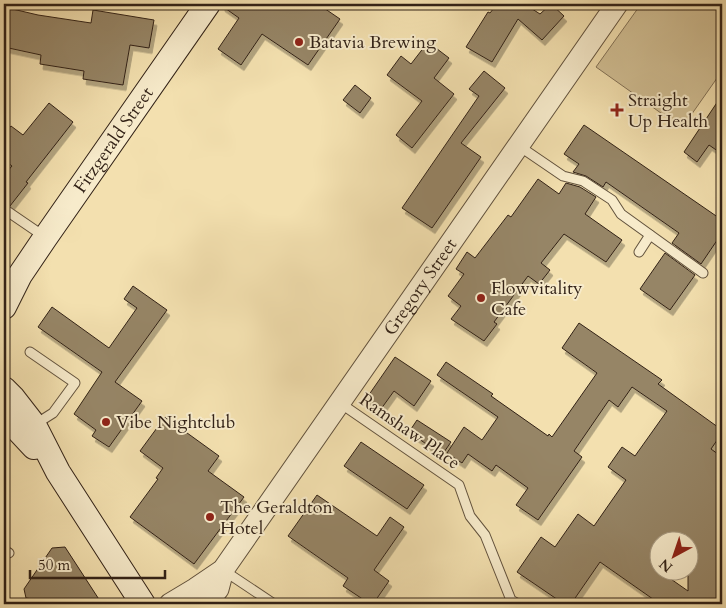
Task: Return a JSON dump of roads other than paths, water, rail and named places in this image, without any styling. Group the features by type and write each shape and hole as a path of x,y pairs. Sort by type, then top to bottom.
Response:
{"main road":[{"name":"Fitzgerald Street","path":"4,307 12,283 208,4"},
{"path":"4,389 34,425 58,472 144,604"},
{"path":"4,415 58,472"}],"street":[{"name":"Gregory Street","path":"206,604 218,589 223,570 617,4"},
{"name":"Gregory Street","path":"170,604 223,570"}],"lane":[{"path":"519,146 563,176 583,181 612,200 621,214 703,273"},
{"path":"4,209 45,238"},
{"path":"638,252 650,235"},
{"path":"30,352 74,384 53,413 34,425"},
{"name":"Ramshaw Place","path":"340,403 459,485 470,516 485,535 511,600 518,604"},
{"path":"223,570 274,604"}],"place":[{"name":"Batavia Brewing","path":"299,42"},
{"name":"Straight Up Health","path":"617,110"},
{"name":"Flowvitality Cafe","path":"481,298"},
{"name":"Vibe Nightclub","path":"106,422"},
{"name":"The Geraldton Hotel","path":"210,517"}]}
